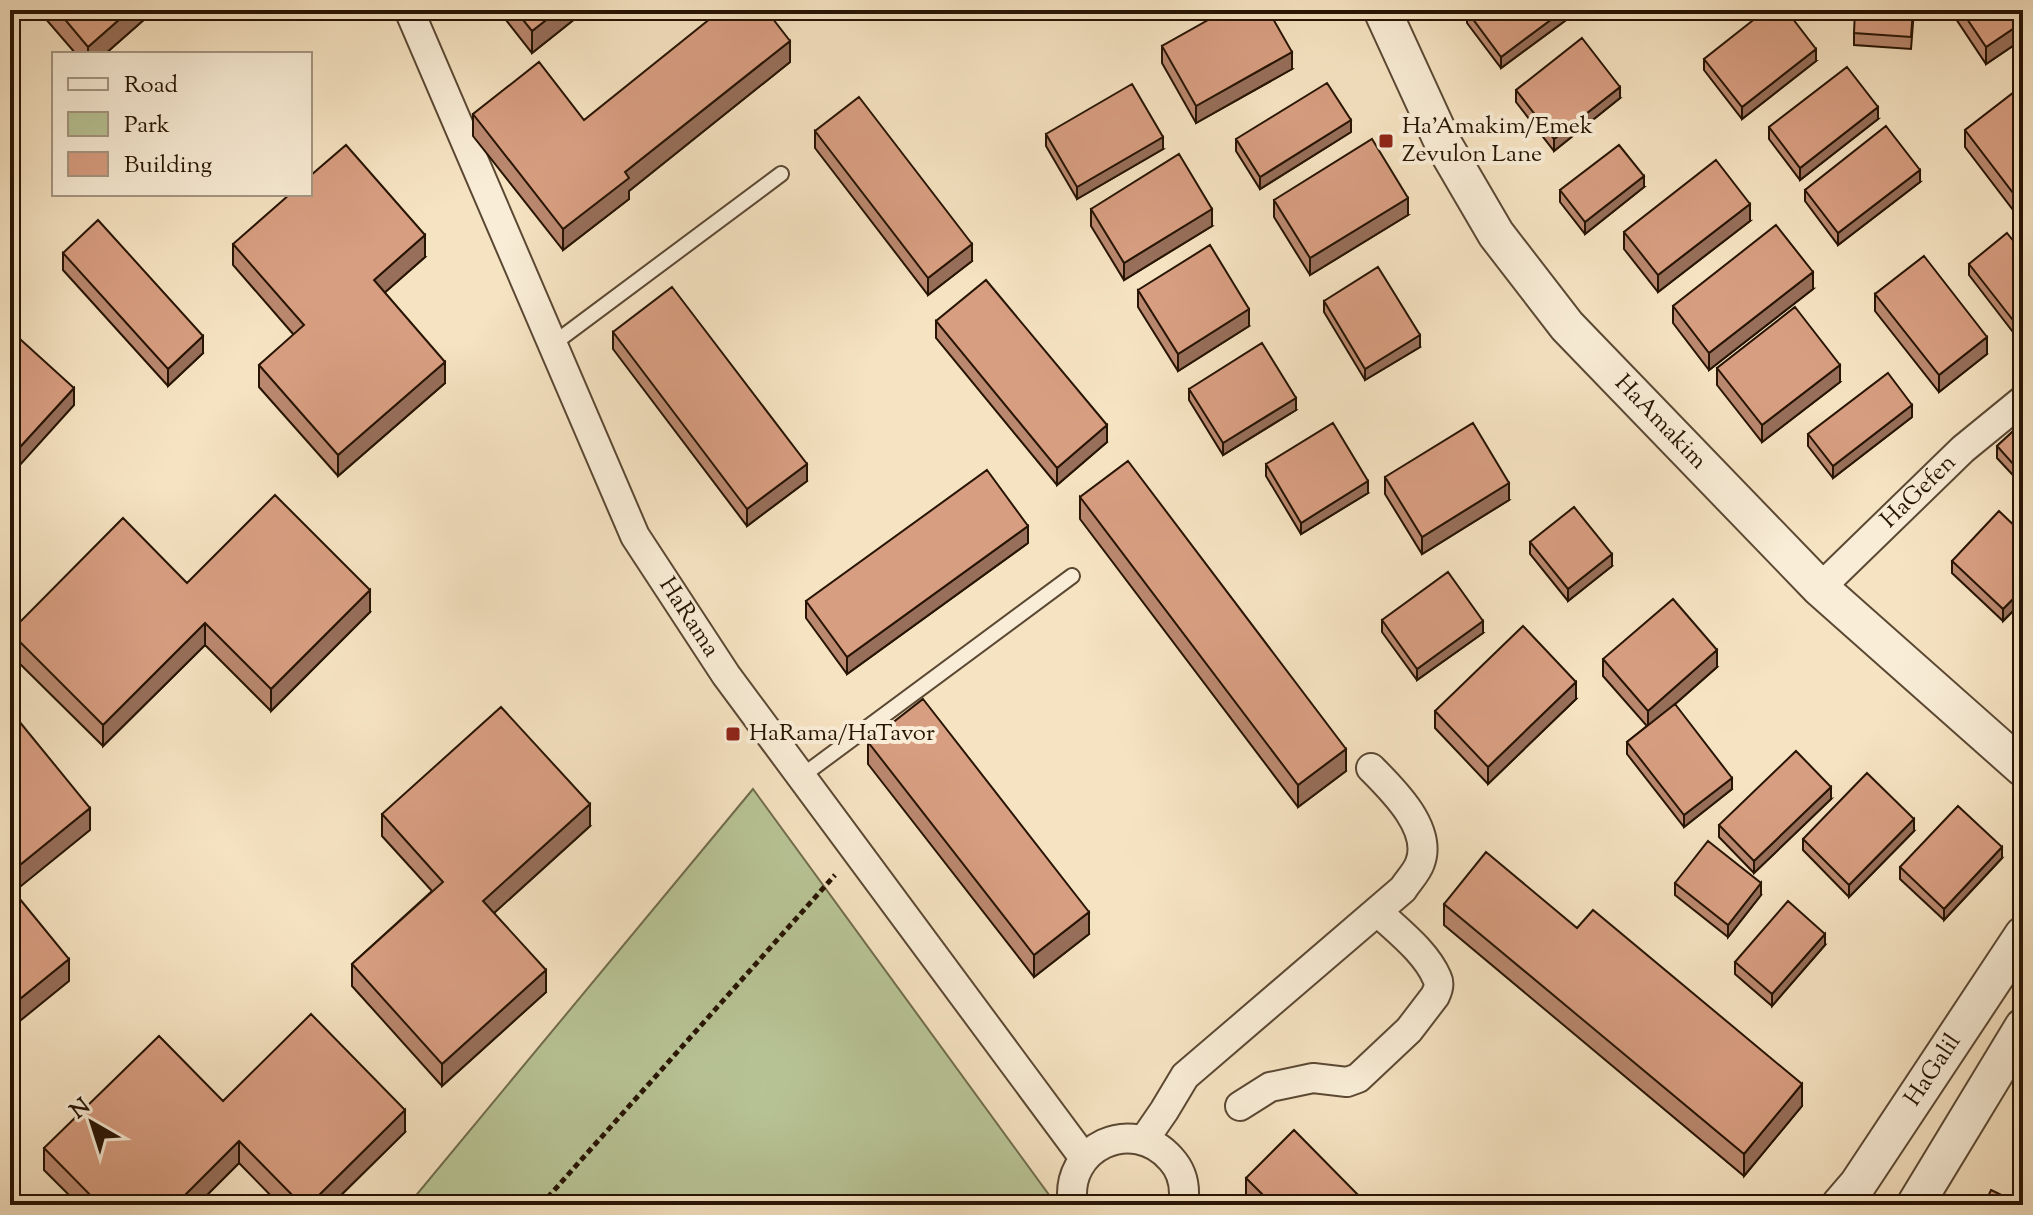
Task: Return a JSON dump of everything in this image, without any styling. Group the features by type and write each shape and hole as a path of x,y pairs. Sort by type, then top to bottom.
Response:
{"street":[{"name":"HaRama","path":"409,10 635,536 726,675 1084,1158"},
{"name":"HaAmakim","path":"1382,10 1444,145 1496,234 1567,326 1820,588 2023,768"},
{"name":"HaGefen","path":"1820,588 1963,449 2023,400"},
{"path":"1144,1140 1185,1076 1378,912 1403,889 1420,863 1423,841 1417,826 1403,803 1371,768"},
{"path":"1240,1106 1270,1087 1313,1078 1347,1082 1358,1078 1409,1030 1435,996 1438,979 1429,962 1378,912"},
{"name":"HaGalil","path":"1840,1205 1858,1184 2023,935"},
{"path":"1915,1205 2023,1027"},
{"path":"1071,1204 1075,1175 1084,1158 1107,1142 1124,1137 1144,1140 1161,1148 1179,1168 1184,1183 1183,1205"}],"lane":[{"path":"553,344 781,174"},
{"path":"802,776 1072,576"}],"path":[{"path":"541,1205 857,850"}],"green space":[{"path":"753,789 1052,1199 1047,1205 408,1205"}],"building":[{"path":"57,10 130,10 88,47"},
{"path":"515,10 559,10 532,31"},
{"path":"721,10 766,10 790,41 625,172 629,178 563,229 473,114 539,62 584,120"},
{"path":"1226,10 1268,10 1292,52 1196,106 1162,46"},
{"path":"1468,10 1564,10 1501,57"},
{"path":"1766,10 1786,10 1816,49 1742,107 1704,59"},
{"path":"1855,10 1913,10 1911,37 1854,33"},
{"path":"1961,10 2023,10 2023,22 1986,47"},
{"path":"1582,38 1620,87 1554,139 1516,90"},
{"path":"1847,67 1878,107 1800,168 1769,127"},
{"path":"1327,83 1351,120 1260,177 1236,139"},
{"path":"1132,84 1163,137 1077,187 1046,134"},
{"path":"2018,89 2023,95 2023,206 1965,130"},
{"path":"859,97 972,244 928,278 815,131"},
{"path":"1886,126 1920,170 1838,233 1805,190"},
{"path":"1372,139 1408,198 1310,258 1274,200"},
{"path":"346,145 425,235 374,280 445,362 338,455 259,365 304,325 233,244 288,196 312,196 312,174"},
{"path":"1619,145 1644,176 1585,222 1560,190"},
{"path":"1179,154 1212,209 1124,263 1091,209"},
{"path":"1716,160 1750,204 1658,275 1624,232"},
{"path":"98,220 203,336 168,369 63,253"},
{"path":"1776,225 1813,272 1709,353 1673,306"},
{"path":"2007,233 2023,253 2023,319 2016,324 1969,264"},
{"path":"1210,245 1249,309 1178,354 1138,290"},
{"path":"1924,256 1987,337 1939,375 1875,294"},
{"path":"1378,267 1420,335 1365,369 1324,301"},
{"path":"986,280 1107,425 1057,468 936,321"},
{"path":"672,287 807,464 747,509 613,332"},
{"path":"1795,307 1840,365 1762,425 1717,368"},
{"path":"10,330 74,388 10,458"},
{"path":"1262,343 1296,398 1223,443 1189,389"},
{"path":"1888,373 1912,405 1833,466 1808,434"},
{"path":"2023,422 2023,475 1997,446"},
{"path":"1333,423 1368,481 1301,523 1266,464"},
{"path":"1473,423 1509,483 1422,537 1385,477"},
{"path":"1128,461 1346,749 1298,785 1080,497"},
{"path":"987,470 1028,526 847,657 806,601"},
{"path":"275,495 370,590 271,689 205,623 103,725 10,632 123,518 187,583"},
{"path":"1574,507 1612,554 1568,589 1530,542"},
{"path":"1999,511 2023,534 2023,589 2003,609 1952,561"},
{"path":"1448,572 1483,621 1417,669 1382,620"},
{"path":"1673,599 1717,650 1648,711 1603,659"},
{"path":"1523,626 1576,682 1488,767 1435,711"},
{"path":"923,699 1089,912 1034,955 868,742"},
{"path":"1675,704 1732,778 1684,815 1627,742"},
{"path":"501,707 590,804 483,901 546,970 442,1064 352,964 443,882 382,814"},
{"path":"14,715 90,808 10,873 10,718"},
{"path":"1796,751 1831,787 1754,861 1719,825"},
{"path":"1867,773 1914,819 1849,885 1803,839"},
{"path":"1958,806 2002,847 1944,909 1900,867"},
{"path":"1708,841 1761,883 1728,925 1675,883"},
{"path":"1486,852 1577,928 1593,910 1802,1084 1744,1154 1444,904"},
{"path":"10,887 69,959 10,1007"},
{"path":"1788,901 1825,934 1772,994 1735,962"},
{"path":"311,1014 405,1110 309,1205 302,1205 239,1141 175,1205 100,1205 44,1148 159,1036 223,1101"},
{"path":"1294,1130 1368,1205 1273,1205 1246,1178"},
{"path":"1991,1190 2022,1205 1984,1205"}],"place":[{"name":"Ha'Amakim/Emek Zevulon Lane","path":"1386,141"},
{"name":"HaRama/HaTavor","path":"733,734"}]}
